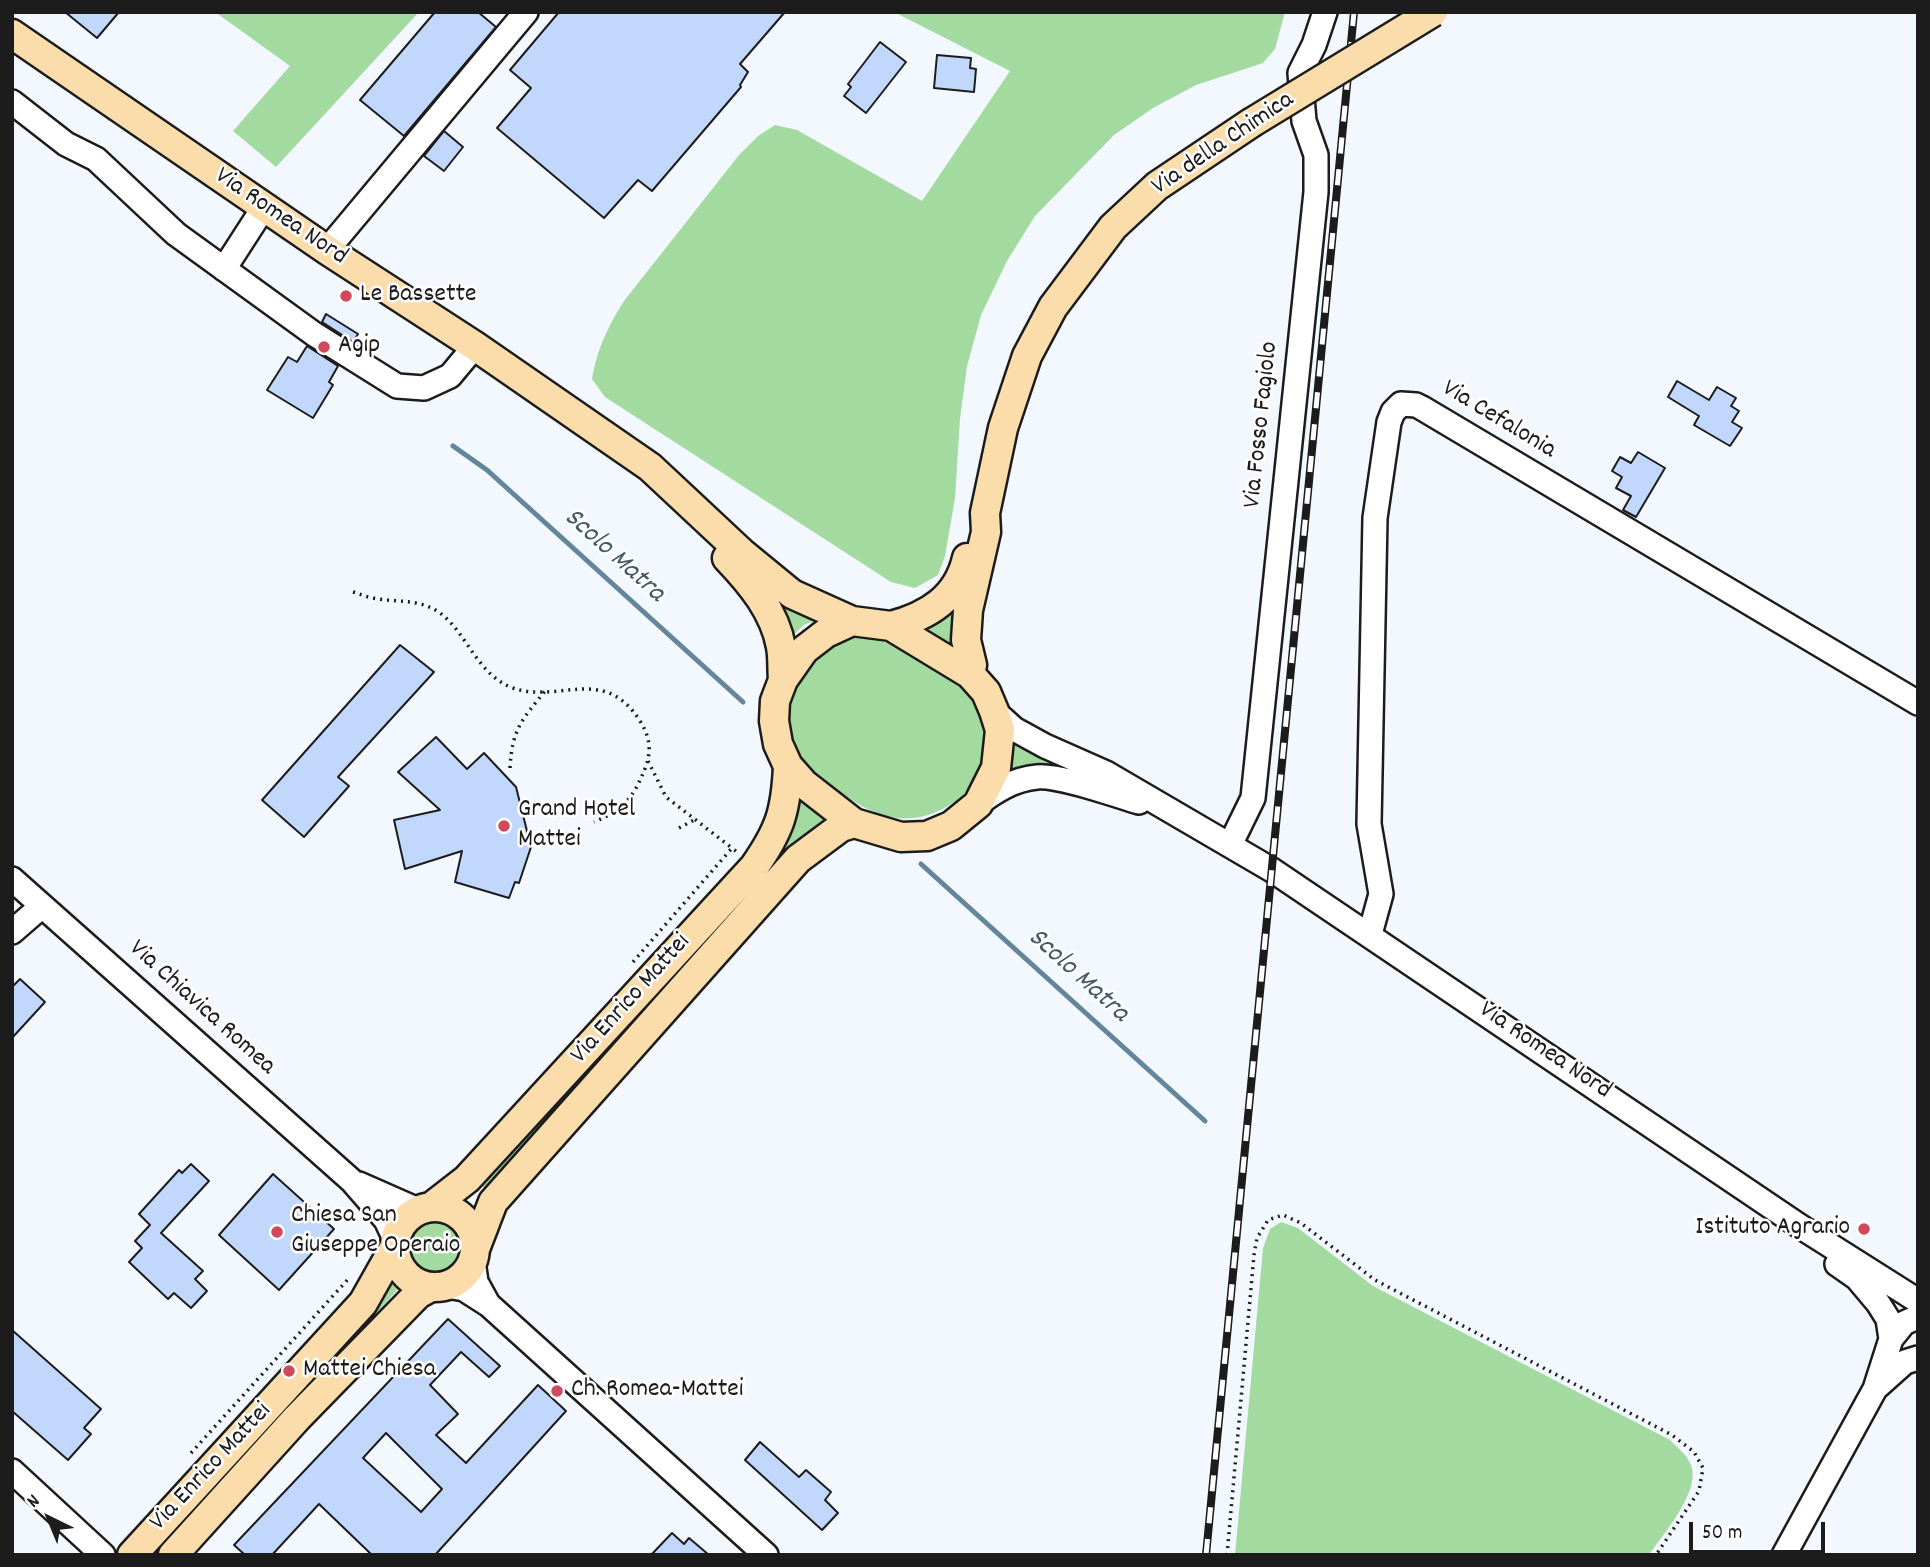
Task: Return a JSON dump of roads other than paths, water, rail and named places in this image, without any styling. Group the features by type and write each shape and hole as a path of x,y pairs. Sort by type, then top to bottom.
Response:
{"main road":[{"name":"Via della Chimica","path":"891,626 913,620 923,614 944,601 956,587 974,535 985,513 1003,428 1027,356 1053,307 1113,228 1157,186 1251,123 1433,12"},
{"name":"Via Romea Nord","path":"12,34 650,467 792,594 852,621"},
{"name":"Via Romea Nord","path":"683,499 769,611 781,646 783,680"},
{"name":"Via della Chimica","path":"970,674 972,665 967,640 968,610 986,532 985,513"},
{"path":"852,621 891,626 970,674 986,692 1000,730 996,768 978,804 951,826 927,836 901,837 854,823 804,784 788,766 778,744 774,721 775,701 783,680 804,650 826,633 852,621"},
{"name":"Via Enrico Mattei","path":"425,1209 467,1179 754,867 773,841 787,801 788,766"},
{"name":"Via Enrico Mattei","path":"474,1255 494,1202 789,869 841,827 854,823"},
{"path":"443,1208 463,1218 470,1227 474,1255 467,1272 458,1281 438,1287 408,1279 396,1259 394,1243 399,1227 425,1209 443,1208"},
{"name":"Via Enrico Mattei","path":"132,1555 363,1303 394,1243"},
{"name":"Via Enrico Mattei","path":"175,1552 297,1418 418,1294 438,1287"}],"street":[{"path":"327,250 526,12"},
{"name":"Via Fosso Fagiolo","path":"1230,845 1253,797 1315,192 1316,155 1304,121 1300,73 1314,45 1325,12"},
{"path":"12,102 66,144 96,159 176,234 314,334 397,386 424,388 450,376 475,346"},
{"path":"224,269 264,207"},
{"name":"Via Cefalonia","path":"1370,934 1381,894 1369,824 1375,518 1389,422 1393,412 1401,404 1422,408 1918,702"},
{"name":"Via Romea Nord","path":"994,711 1014,729 1106,773 1230,845 1370,934 1801,1227 1918,1301"},
{"name":"Via Romea Nord","path":"978,804 996,790 1038,777 1062,780 1166,809"},
{"name":"Via Chiavica Romea","path":"12,878 352,1181 386,1220 394,1243"},
{"path":"12,932 42,906"},
{"name":"Via Chiavica Romea","path":"352,1181 425,1209"},
{"path":"1801,1227 1817,1250 1857,1278 1869,1291 1888,1319 1891,1339"},
{"path":"474,1255 476,1282 489,1305"},
{"path":"438,1287 464,1289 489,1305 766,1555"},
{"path":"1784,1555 1875,1389 1891,1339 1904,1323 1918,1317"},
{"path":"1875,1389 1913,1356"},
{"path":"12,1471 103,1555"},
{"path":"155,1529 175,1552"}],"waterway":[{"name":"Scolo Matra","path":"453,446 487,470 743,702"},
{"name":"Scolo Matra","path":"921,864 1205,1121"}],"railway":[{"path":"1206,1555 1354,12"}],"place":[{"name":"Le Bassette","path":"346,296"},
{"name":"Agip","path":"324,347"},
{"name":"Grand Hotel Mattei","path":"504,826"},
{"name":"Istituto Agrario","path":"1864,1229"},
{"name":"Chiesa San Giuseppe Operaio","path":"277,1232"},
{"name":"Mattei Chiesa","path":"289,1371"},
{"name":"Ch. Romea-Mattei","path":"557,1391"}]}
